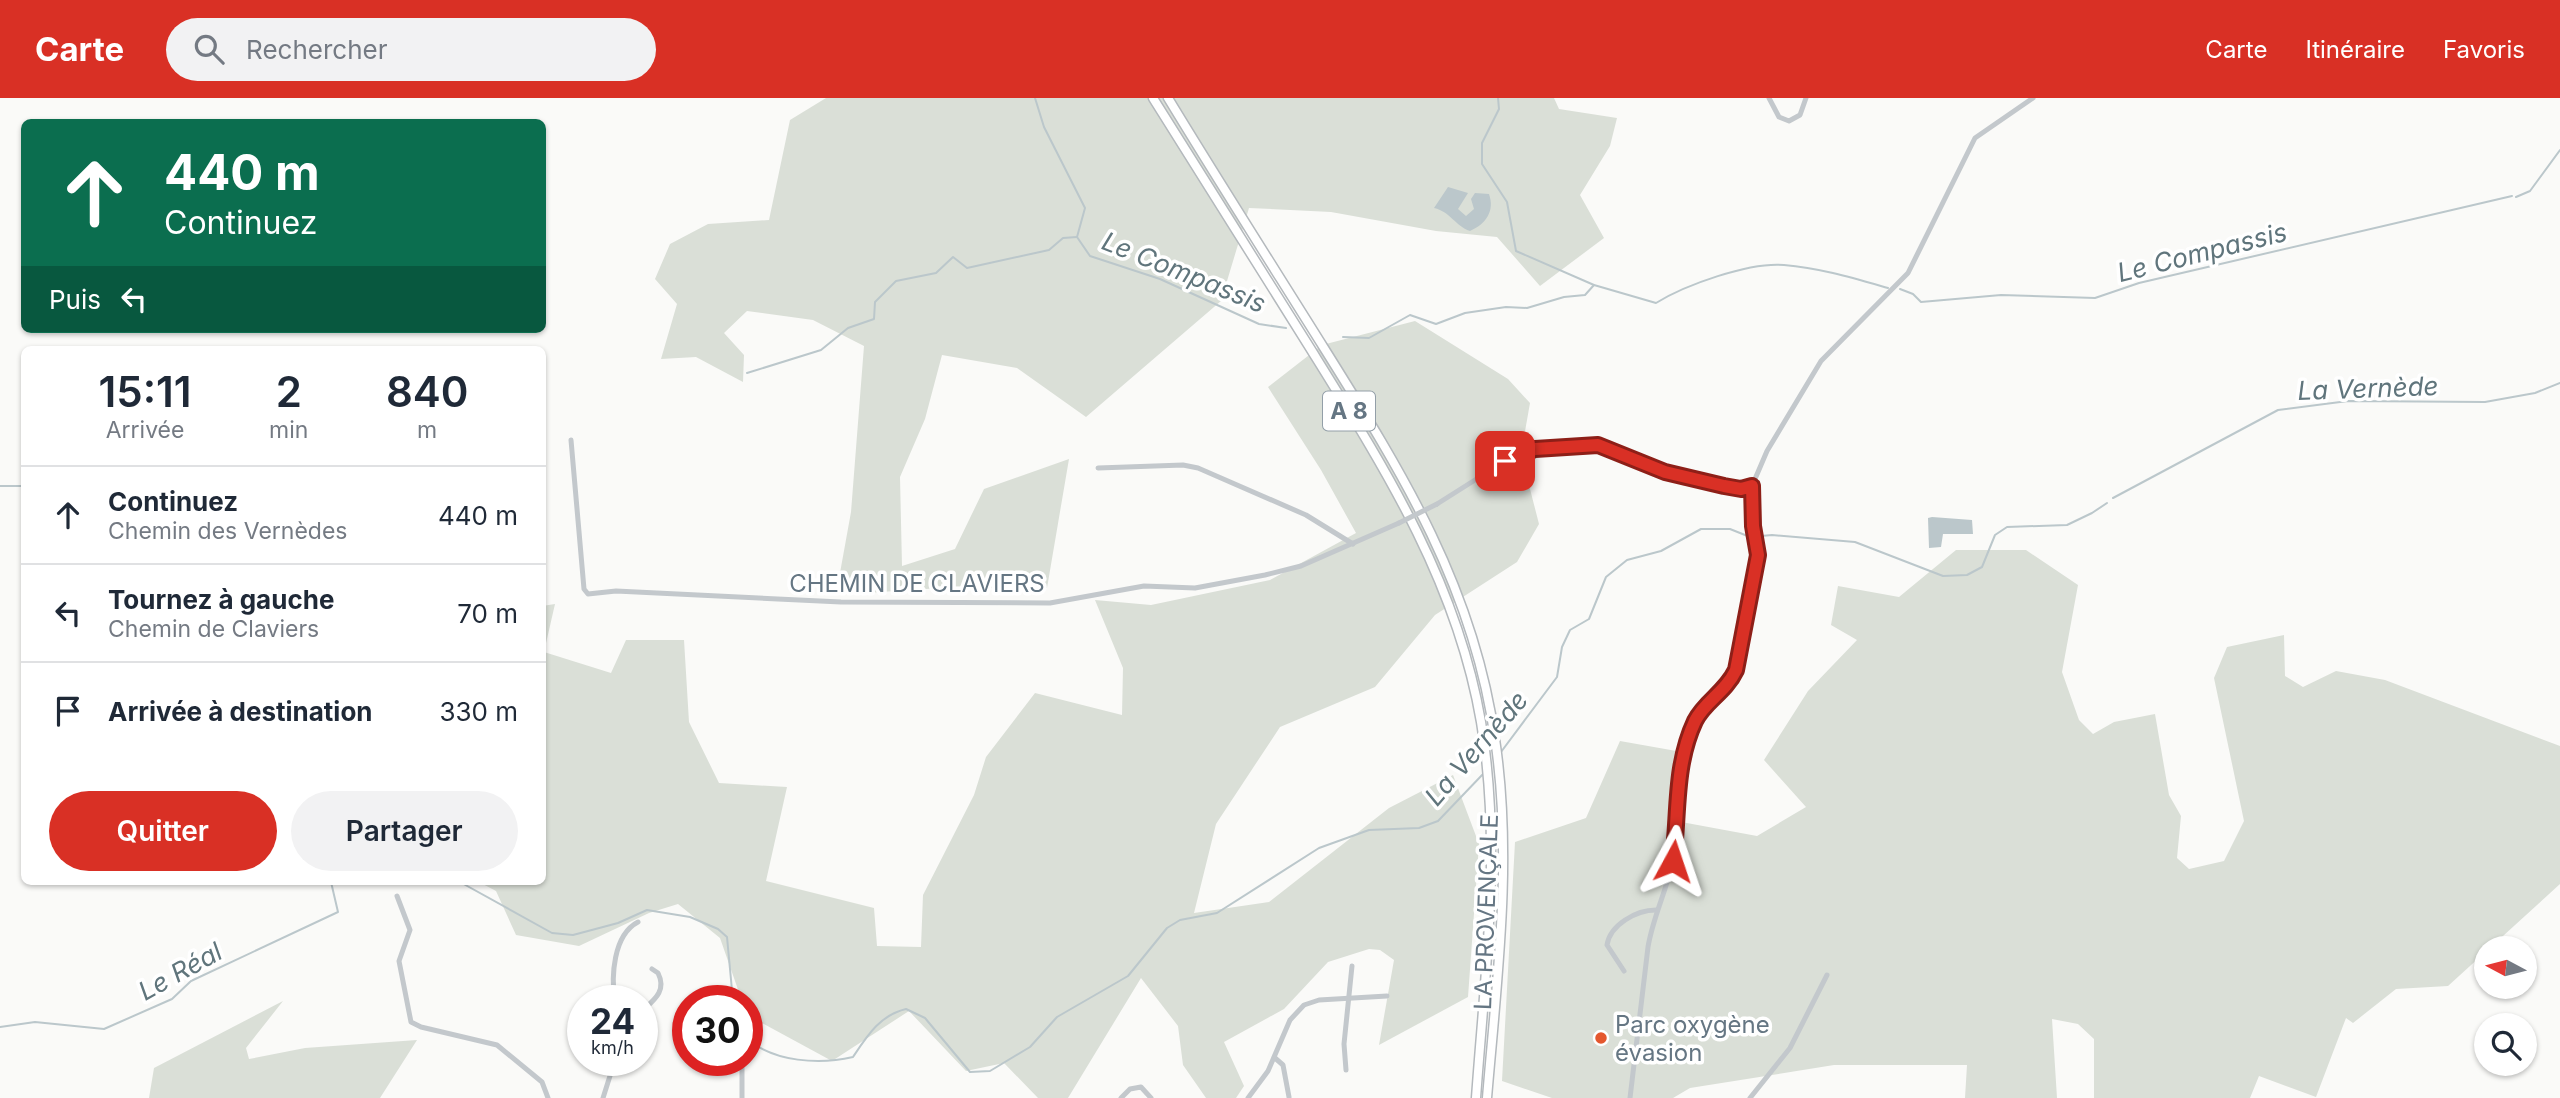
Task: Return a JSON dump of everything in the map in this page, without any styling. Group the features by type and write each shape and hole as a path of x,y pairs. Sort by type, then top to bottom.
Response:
{"highway":[{"name":"LA PROVENÇALE","path":"1153,98 1383,465 1420,532 1462,646 1485,751 1491,867 1476,1098"},
{"name":"LA PROVENÇALE","path":"1168,98 1389,452 1430,526 1473,637 1500,773 1503,868 1487,1098"}],"street":[{"path":"1769,98 1779,117 1789,121 1800,115 1806,98"},
{"path":"1630,1098 1648,947 1656,910 1667,887 1673,861 1680,763 1696,721 1704,708 1729,684 1736,670 1758,555 1752,486 1767,451 1821,361 1908,273 1975,138 2033,98"},
{"name":"CHEMIN DE CLAVIERS","path":"570,440 584,589 588,594 616,591 841,603 1050,604 1144,586 1195,588 1301,566 1437,504 1505,461 1535,449 1598,445 1665,472 1741,489 1752,486"},
{"path":"1098,468 1183,465 1198,468 1306,515 1353,544"},
{"path":"397,897 410,930 399,961 411,1022 421,1027 497,1045 542,1082 548,1098"},
{"path":"1624,971 1606,945 1607,940 1625,920 1648,910 1656,910"},
{"path":"615,985 614,966 626,932 638,922"},
{"path":"1346,1070 1344,1044 1352,966"},
{"path":"652,969 658,973 662,987 658,995"},
{"path":"1750,1098 1790,1048 1827,975"},
{"path":"1248,1098 1275,1058 1295,1012 1311,1002 1387,996"},
{"path":"1275,1058 1283,1065 1289,1097"},
{"path":"603,1098 610,1076"},
{"path":"742,1076 742,1098"},
{"path":"1121,1098 1130,1089 1141,1087 1151,1098"}],"shaded area":[{"path":"826,98 1554,98 1559,109 1617,118 1610,146 1580,195 1604,238 1540,286 1497,237 1436,231 1331,212 1249,208 1221,301 1086,417 1017,368 942,355 925,419 900,477 902,566 955,549 984,489 1069,459 1047,588 941,588 836,595 851,512 864,346 813,320 747,311 724,333 744,355 743,382 696,357 661,359 677,304 655,279 670,244 708,224 769,220 790,120"},
{"path":"1448,187 1468,193 1458,209 1466,216 1474,209 1471,199 1475,193 1489,194 1490,211 1481,225 1470,231 1434,208"},
{"path":"1415,321 1508,379 1530,403 1521,454 1539,524 1517,562 1435,615 1375,687 1280,727 1216,824 1194,913 1269,902 1389,808 1453,775 1479,844 1468,997 1379,1045 1394,960 1380,950 1369,949 1328,962 1284,1009 1224,1042 1244,1086 1236,1098 1206,1098 1183,1065 1178,1026 1141,978 1068,1098 1038,1098 1004,1063 966,1071 909,1011 832,1061 763,1024 763,985 736,985 720,938 678,904 649,913 579,946 516,935 496,891 485,885 546,885 546,653 611,673 626,640 684,640 689,722 719,783 787,787 766,881 874,908 877,946 921,947 923,895 974,795 986,757 1035,693 1122,715 1123,668 1095,600 1151,605 1270,580 1356,533 1321,470 1268,387 1322,345"},
{"path":"1928,518 1972,520 1973,534 1943,534 1941,547 1929,548"},
{"path":"1956,550 2026,550 2078,585 2062,672 2079,720 2093,734 2114,722 2155,714 2169,795 2181,816 2177,858 2189,869 2224,861 2244,821 2214,678 2227,647 2284,635 2285,676 2303,687 2336,671 2385,680 2560,746 2560,884 2503,936 2474,936 2474,962 2448,986 2396,989 2353,1023 2346,1018 2316,1097 2259,1076 2250,1098 2094,1098 2094,1039 2078,1024 2052,1019 2057,1098 1965,1098 1967,1065 1834,1065 1690,1088 1673,1098 1552,1098 1502,1081 1515,842 1586,818 1620,741 1682,752 1676,821 1757,836 1806,807 1764,760 1808,691 1857,640 1831,625 1838,586 1899,597"},
{"path":"555,604 546,643 546,605"},
{"path":"283,1001 246,1048 249,1059 305,1048 417,1040 380,1098 149,1098 154,1068"}],"waterway":[{"name":"Le Compassis","path":"1035,98 1044,127 1085,208 1077,237 1090,256 1160,279 1259,324 1286,328"},
{"name":"Le Compassis","path":"1498,98 1499,109 1482,143 1482,164 1507,202 1516,251 1594,285 1656,303 1718,276 1770,265 1823,271 1888,288"},
{"name":"Le Compassis","path":"2516,197 2530,191 2560,150"},
{"name":"Le Compassis","path":"1900,289 1913,294 1921,302 2001,295 2095,298 2139,283 2512,196"},
{"name":"Le Compassis","path":"747,373 821,350 848,328 874,319 875,302 896,281 936,273 953,257 967,268 1049,250 1063,238 1077,237"},
{"name":"Le Compassis","path":"1343,337 1369,338 1410,315 1436,324 1465,313 1506,307 1527,308 1564,297 1585,295 1594,285"},
{"name":"La Vernède","path":"2113,498 2278,410 2348,401 2485,402 2535,393 2560,383"},
{"path":"0,486 21,486"},
{"name":"La Vernède","path":"1501,752 1557,677 1562,647 1570,630 1589,619 1606,577 1627,560 1661,551 1701,529 1730,529 1750,537 1772,535 1855,542 1943,576 1967,575 1982,567 1995,535 2007,527 2067,525 2107,503"},
{"name":"La Vernède","path":"763,1049 798,1060 826,1061 853,1057 881,1021 906,1009 925,1018 970,1072 990,1071 1030,1047 1057,1017 1128,976 1167,928 1180,920 1217,913 1319,848 1369,830 1419,828 1438,821 1484,773"},
{"name":"Le Réal","path":"0,1027 35,1022 104,1029 172,999 191,981 338,912 332,885"},
{"name":"La Vernède","path":"465,885 552,933 573,935 618,923 647,910 690,917 718,929 727,937 732,985"}],"place":[{"name":"Parc oxygène évasion","path":"1601,1038"}],"route":[{"path":"1505,461 1535,449 1598,445 1665,472 1741,489 1752,486 1753,526 1758,555 1736,670 1729,684 1704,708 1696,721 1680,763 1673,861"}]}
